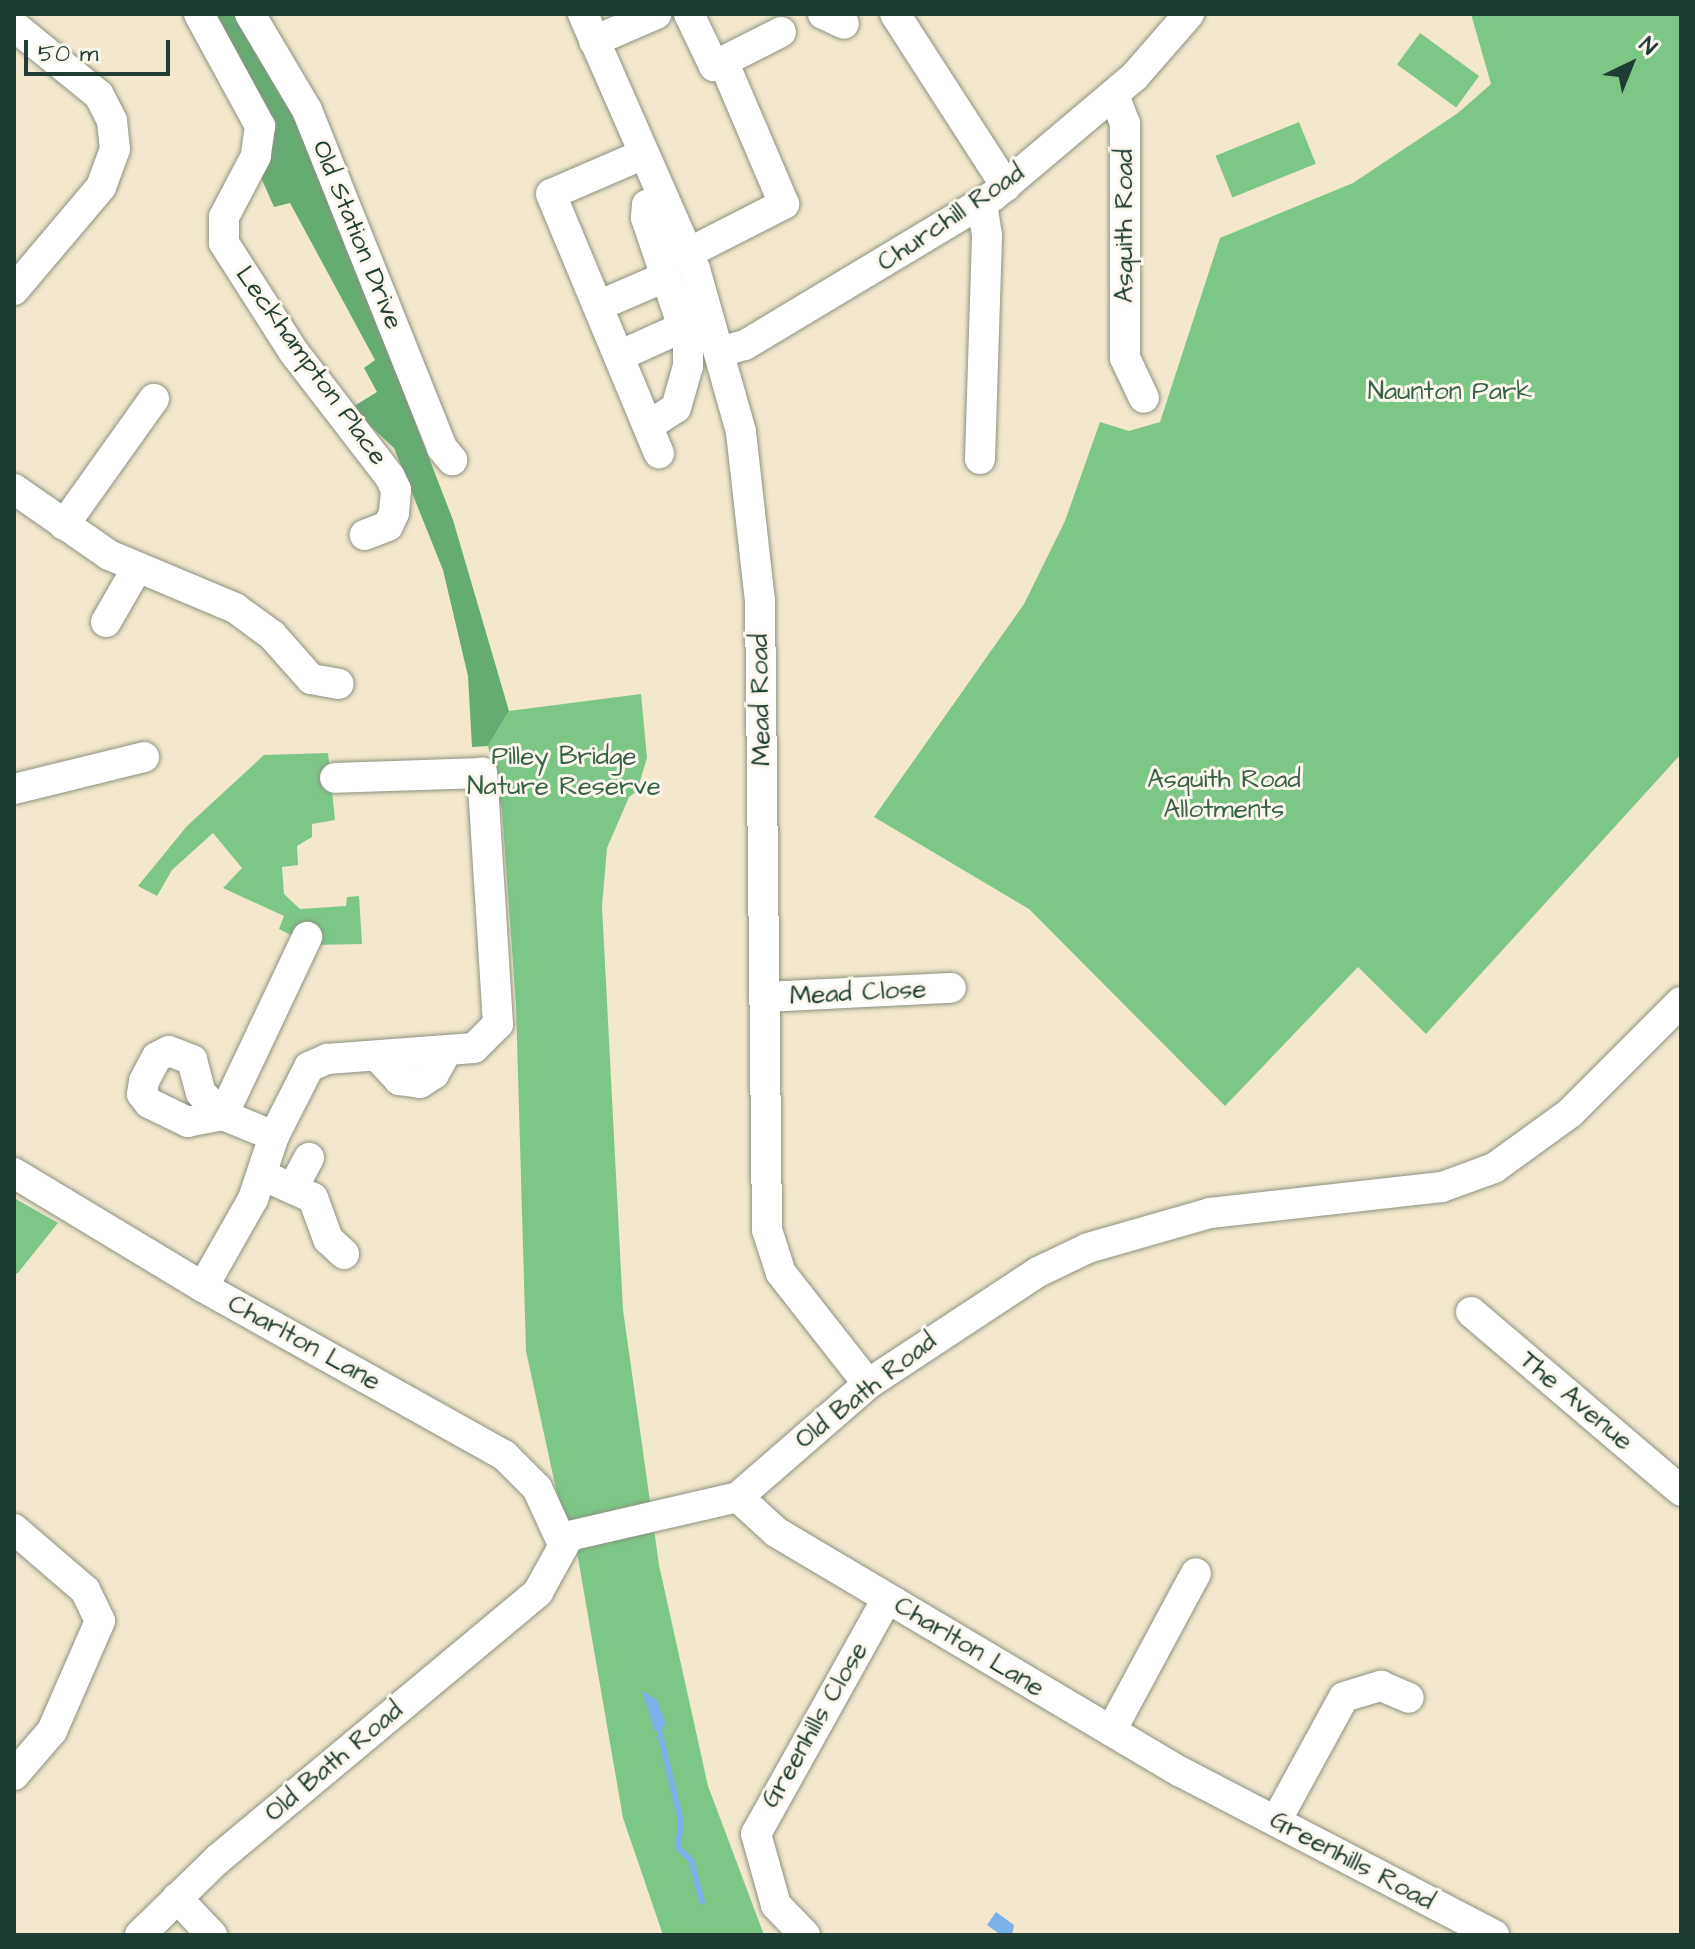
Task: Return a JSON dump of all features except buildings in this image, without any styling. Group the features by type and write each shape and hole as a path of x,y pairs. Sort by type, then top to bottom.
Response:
{"street":[{"name":"Leckhampton Place","path":"199,14 260,126 256,156 224,217 224,243 293,351 396,490 388,526 365,535"},
{"name":"Old Station Drive","path":"250,14 307,110 442,448 452,460"},
{"path":"588,27 656,14"},
{"path":"689,14 714,66 781,32"},
{"path":"895,14 994,195 987,235 980,459"},
{"name":"Churchill Road","path":"720,352 745,345 994,195 1114,95 1189,14"},
{"path":"14,26 99,95 112,121 115,149 101,187 14,290"},
{"name":"Mead Road","path":"588,27 688,253 720,352 746,461 760,601 770,1245 788,1283 868,1384"},
{"path":"688,253 784,204 723,61"},
{"name":"Asquith Road","path":"1114,95 1125,123 1125,358 1144,398"},
{"path":"644,154 551,194 654,439 685,389 688,342 645,210 664,198"},
{"path":"598,306 665,277"},
{"path":"619,356 683,327"},
{"path":"64,525 145,434 154,399"},
{"path":"14,489 64,525 137,568 235,608 272,635 317,686"},
{"path":"106,622 137,568"},
{"path":"14,789 144,757"},
{"path":"203,1287 239,1227 262,1175 274,1136 309,1067 341,1058 422,1057 474,1048 488,1038 500,1009 482,773 335,778"},
{"path":"274,1136 223,1115 307,937"},
{"name":"Mead Close","path":"764,997 951,988"},
{"name":"Old Bath Road","path":"140,1935 177,1898 538,1592 562,1542 595,1528 738,1497 868,1384 1038,1272 1088,1248 1210,1213 1442,1187 1482,1174 1570,1113 1681,1002"},
{"path":"341,1058 361,1038 422,1057"},
{"path":"294,1186 309,1158"},
{"name":"Charlton Lane","path":"14,1173 203,1287 504,1455 537,1488 562,1542"},
{"path":"262,1175 294,1186 313,1198 328,1239 344,1254"},
{"name":"The Avenue","path":"1471,1312 1681,1491"},
{"name":"Charlton Lane","path":"738,1497 776,1532 1209,1787"},
{"path":"14,1529 91,1597 100,1621 52,1731 14,1775"},
{"path":"1111,1731 1196,1573"},
{"name":"Greenhills Close","path":"805,1935 776,1905 756,1834 887,1599"},
{"path":"1276,1821 1344,1697 1381,1686 1409,1698"},
{"name":"Greenhills Road","path":"1209,1787 1494,1935"},
{"path":"177,1898 212,1935"}],"green space":[{"path":"200,14 233,14 299,121 453,520 509,711 488,746 472,747 468,676 443,570 394,448 351,408 377,392 364,368 375,360 290,203 274,207 255,164 264,124"},
{"path":"1471,14 1681,14 1681,754 1426,1034 1358,967 1225,1106 1029,909 874,817 1024,604 1065,521 1100,422 1129,431 1160,422 1220,238 1353,183 1458,113 1491,84"},
{"path":"1420,33 1479,76 1456,107 1397,65"},
{"path":"1299,122 1316,164 1232,197 1216,156"},
{"name":"Pilley Bridge Nature Reserve","path":"641,694 647,758 637,791 629,797 607,848 602,906 623,1310 659,1565 708,1786 764,1935 663,1935 623,1818 577,1552 556,1489 526,1351 516,1005 502,810 488,746 509,711"},
{"path":"328,753 335,820 312,824 312,837 297,846 298,865 282,867 284,894 300,909 346,906 347,897 359,896 362,944 310,945 279,929 284,916 223,888 242,868 213,833 172,870 157,896 138,886 187,826 264,755"},
{"path":"14,1198 58,1223 17,1274 14,1271"}],"water":[{"path":"642,1690 657,1700 666,1724 660,1734 654,1730"},
{"path":"996,1912 1014,1925 1012,1935 1001,1935 987,1925"}],"waterway":[{"path":"660,1734 681,1822 678,1848 691,1860 702,1902"}],"park label":[{"name":"Naunton Park","path":"1450,392"},
{"name":"Asquith Road Allotments","path":"1224,795"}]}
